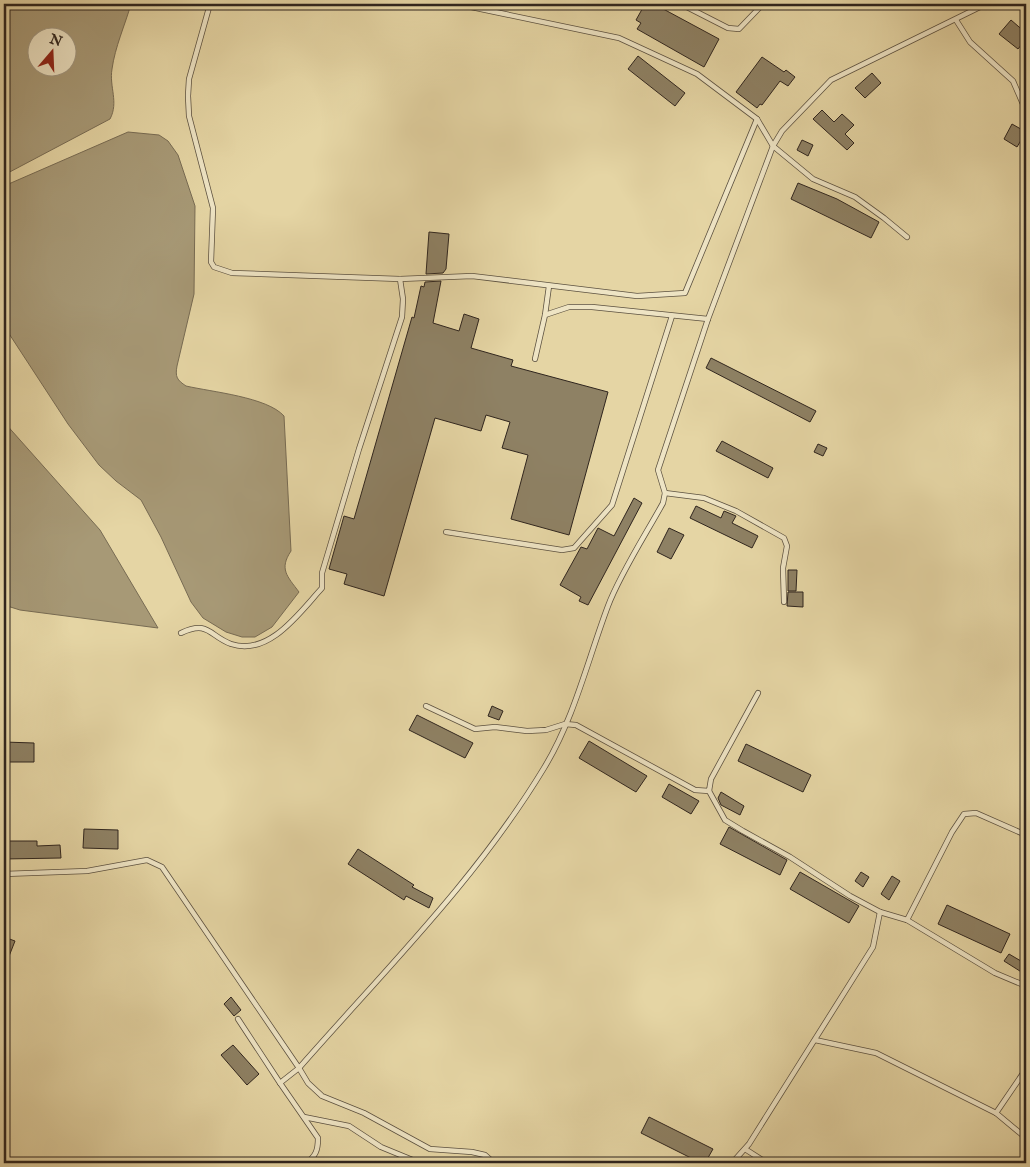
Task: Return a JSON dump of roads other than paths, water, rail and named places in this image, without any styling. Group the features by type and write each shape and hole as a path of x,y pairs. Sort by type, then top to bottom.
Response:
{"lane":[{"path":"210,4 189,79 189,116 213,208 210,262 214,267 232,273 400,279 472,276 637,296 685,293 705,249 756,119"},
{"path":"456,4 619,38 696,74 756,119 773,146 813,179 855,197 907,237"},
{"path":"681,4 728,28 739,29 763,4"},
{"path":"280,1083 299,1068 385,974 492,846 545,766 565,724 609,603 663,503 664,493 658,470 708,320 773,146 782,131 831,80 986,4"},
{"path":"956,20 970,42 1013,81 1026,111"},
{"path":"181,633 202,627 230,644 248,646 266,641 286,628 322,588 325,564 402,317 403,299 400,279"},
{"path":"534,359 545,315 549,286"},
{"path":"545,315 569,307 592,307 708,320"},
{"path":"446,532 562,550 574,548 612,505 672,316"},
{"path":"664,493 704,498 736,511 784,538 787,546 783,568 784,602"},
{"path":"758,692 711,780 709,791 726,820 880,912 907,920 995,973 1026,986"},
{"path":"426,706 475,729 495,727 527,731 546,730 565,724 576,725 695,790 709,791"},
{"path":"907,920 952,832 964,814 976,813 1026,835"},
{"path":"4,874 87,871 147,860 162,867 312,1089 322,1096 364,1113 430,1149 472,1152 485,1155 494,1163"},
{"path":"732,1163 745,1149 873,947 880,912"},
{"path":"238,1019 318,1138 315,1156 306,1163"},
{"path":"815,1040 876,1053 996,1113 1026,1138"},
{"path":"996,1113 1026,1070"},
{"path":"304,1117 349,1126 381,1147 420,1163"},
{"path":"745,1149 767,1163"}]}
